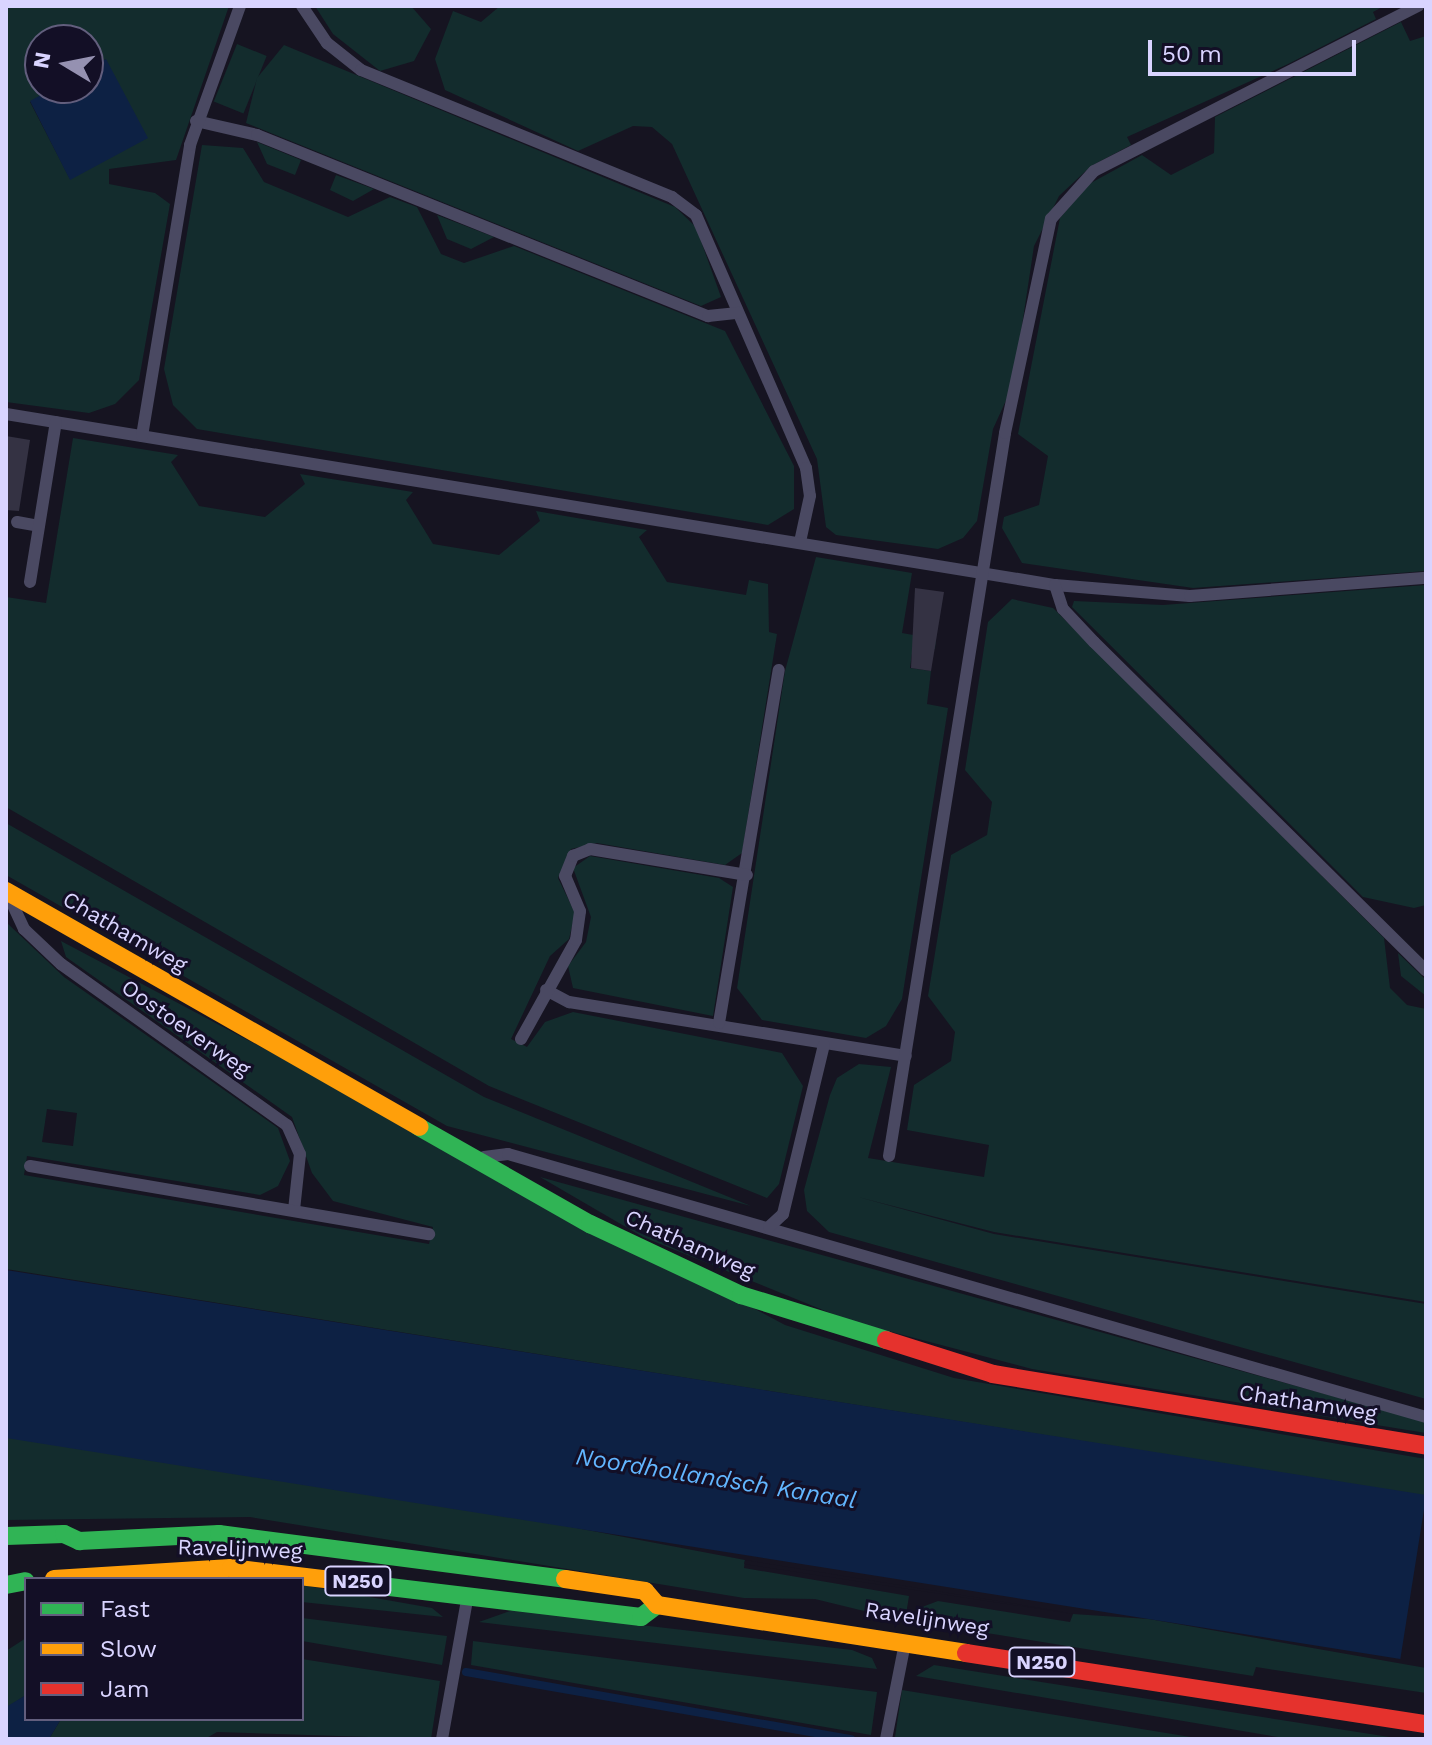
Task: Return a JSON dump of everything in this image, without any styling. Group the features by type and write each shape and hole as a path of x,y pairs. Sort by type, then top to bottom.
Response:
{"main road":[{"name":"Chathamweg","path":"9,893 478,1161 679,1268 909,1353 1033,1383 1426,1446"},
{"name":"Ravelijnweg","path":"6,1536 64,1534 79,1541 219,1534 645,1591 657,1605 906,1641 1426,1724"},
{"name":"Ravelijnweg","path":"6,1555 66,1552 79,1541"},
{"name":"Ravelijnweg","path":"86,1577 231,1568 641,1617 657,1605"}],"lane":[{"path":"142,436 196,121 240,6"},
{"path":"302,6 327,43 361,70 684,205 704,228 809,478 800,542"},
{"path":"889,1156 983,571 1039,253 1060,205 1094,171 1418,6"},
{"path":"196,121 257,135 708,316 738,313"},
{"path":"6,414 1055,585 1190,596 1426,578"},
{"path":"30,582 56,422"},
{"path":"17,522 39,526"},
{"path":"1055,585 1063,609 1094,642 1421,956 1426,970"},
{"path":"719,1023 747,875 779,670"},
{"path":"521,1039 576,940 580,911 565,873 578,853 747,875"},
{"name":"Oostoeverweg","path":"9,893 14,914 44,950 287,1125 300,1154 294,1210"},
{"path":"546,990 569,1002 719,1023 824,1045 906,1056"},
{"path":"769,1227 783,1214 794,1180 824,1045"},
{"path":"478,1161 492,1151 508,1154 1426,1417"},
{"path":"30,1166 429,1234"},
{"path":"442,1739 468,1595"},
{"path":"886,1739 906,1641"}],"green space":[{"path":"6,6 229,6 176,160 109,169 109,184 155,193 170,204 139,380 115,404 89,413 6,402"},
{"path":"315,6 411,6 431,29 414,61 380,71 333,34"},
{"path":"500,6 1384,6 1373,12 1376,19 1288,64 1127,137 1131,145 1091,166 1059,196 1034,246 1013,385 993,429 977,521 963,538 938,549 836,535 826,527 817,459 672,144 652,127 633,126 578,151 445,90 435,59 453,11 481,22"},
{"path":"1401,22 1410,41 1426,36 1426,571 1193,588 1022,563 1002,528 1004,517 1039,505 1048,456 1018,434 1060,218 1089,184 1142,155 1171,175 1214,153 1215,117"},
{"path":"237,44 267,56 243,113 214,101"},
{"path":"284,45 675,207 696,227 721,297 701,306 246,123 257,78"},
{"path":"257,142 301,160 295,175 267,164"},
{"path":"202,145 243,148 264,182 348,217 390,197 417,207 441,254 464,263 514,246 725,331 794,466 794,509 768,525 197,429 173,405 164,369"},
{"path":"336,175 374,189 353,201 330,190"},
{"path":"437,215 494,237 471,249 447,239"},
{"path":"73,438 178,455 171,462 199,506 265,517 305,484 300,474 413,492 406,500 433,544 499,555 540,521 536,511 647,530 639,537 667,582 746,595 749,580 768,584 769,632 777,634 742,853 725,865 597,843 571,849 558,878 575,913 569,939 550,956 511,1039 527,1047 545,1022 573,1012 782,1053 803,1086 779,1184 767,1198 489,1086 6,807 6,597 46,603"},
{"path":"816,557 912,573 902,633 936,639 935,649 913,646 910,668 931,671 927,704 948,708 902,999 886,1026 866,1038 762,1020 737,988 785,671"},
{"path":"1426,585 1426,905 1414,908 1363,897 1072,607 1074,601 1163,605"},
{"path":"1012,599 1053,608 1384,938 1390,988 1407,1005 1426,1009 1426,1302 994,1232 858,1197 994,1234 1426,1304 1426,1399 829,1232 807,1211 804,1190 830,1095 837,1078 859,1064 891,1067 868,1158 984,1177 989,1145 907,1130 914,1085 951,1061 955,1032 928,996 951,855 987,835 992,802 965,770 988,622"},
{"path":"6,823 484,1097 751,1206 447,1126 6,875"},
{"path":"590,856 719,878 733,887 713,1016 573,988 568,966 586,942 591,917 573,868"},
{"path":"6,922 64,977 278,1128 290,1161 278,1186 260,1195 27,1156 24,1175 429,1244 433,1227 333,1201 312,1173 292,1117 66,957 61,941 785,1325 954,1378 1426,1459 1426,1496 6,1269","holes":["47,1109 77,1113 73,1146 42,1142"]},
{"path":"1398,953 1426,980 1426,996 1401,976"},
{"path":"540,1177 1426,1422 1426,1433 1032,1369 850,1321 643,1237"},
{"path":"6,1436 445,1503 745,1560 744,1568 909,1596 905,1621 815,1599 744,1598 250,1517 6,1520"},
{"path":"304,1585 432,1608 443,1617 304,1602"},
{"path":"938,1601 1070,1622 1073,1614 1149,1619 1426,1668 1426,1693 1256,1667 1253,1676 918,1622 922,1607"},
{"path":"513,1610 852,1650 872,1658 877,1669 479,1622"},
{"path":"304,1618 447,1636 442,1665 304,1641"},
{"path":"24,1639 24,1696 6,1708 6,1651"},
{"path":"473,1641 877,1692 871,1735 471,1665"},
{"path":"304,1659 440,1681 431,1739 217,1732 205,1739 49,1739 60,1721 304,1721"},
{"path":"934,1665 1402,1739 1290,1739 916,1676"},
{"path":"902,1690 1203,1739 895,1737"}],"water":[{"path":"104,60 148,138 70,180 32,104 104,104"},
{"name":"Noordhollandsch Kanaal","path":"6,1270 1426,1495 1400,1659 6,1438"},
{"path":"24,1696 24,1721 60,1721 49,1739 6,1739 6,1707"}],"pier":[{"path":"745,1560 1047,1609 1073,1614 744,1564"}],"building":[{"path":"6,436 30,440 19,511 6,510"},
{"path":"915,588 944,592 931,671 911,668"}],"waterway":[{"path":"466,1672 851,1739"}],"traffic: fast":[{"path":"419,1127 590,1224 741,1295 886,1340"},
{"path":"6,1536 64,1534 79,1541 219,1534 565,1579"},
{"path":"6,1585 24,1581"},
{"path":"373,1585 641,1617 657,1605"}],"traffic: slow":[{"path":"6,891 419,1127"},
{"path":"86,1577 231,1568 373,1585"},
{"path":"565,1579 645,1591 657,1605 966,1653"}],"traffic: jam":[{"path":"886,1340 993,1374 1426,1446"},
{"path":"966,1653 1426,1724"}]}
